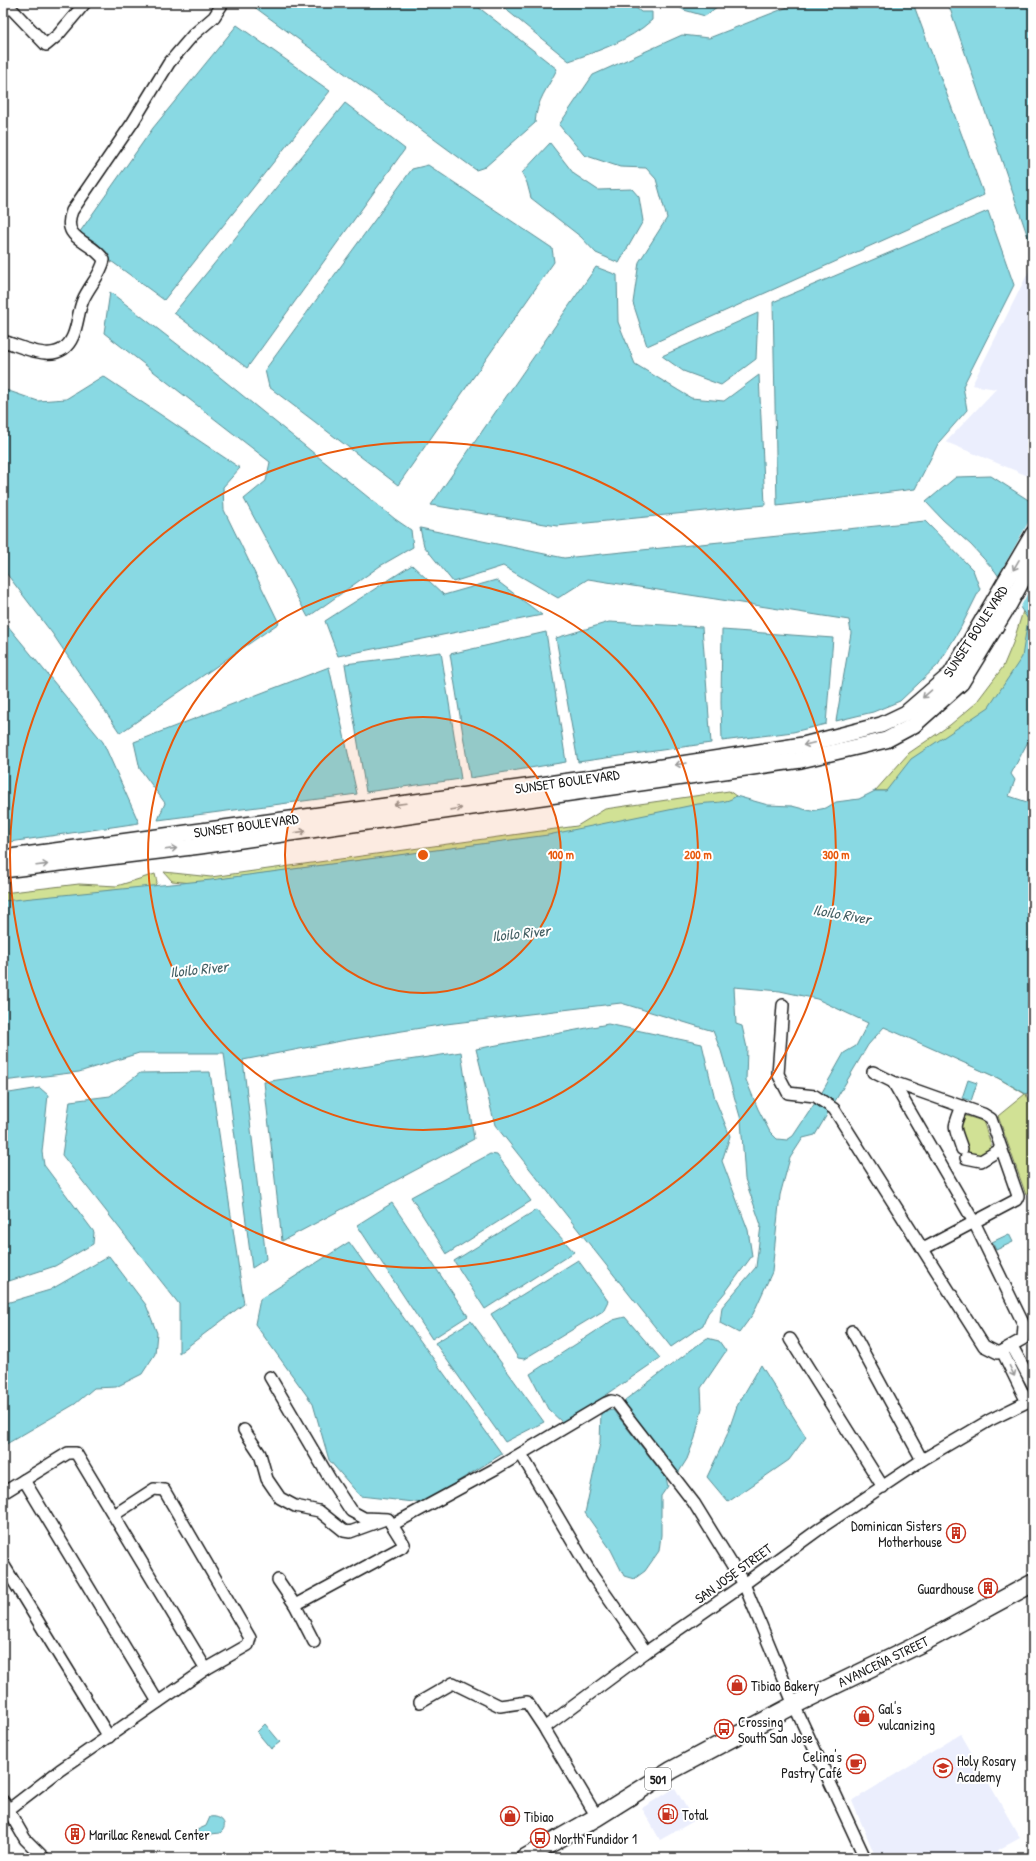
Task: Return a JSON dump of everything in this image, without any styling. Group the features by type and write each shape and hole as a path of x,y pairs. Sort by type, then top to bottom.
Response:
{"main road":[{"name":"SUNSET BOULEVARD","path":"3,858 801,760 886,740 914,725 960,683 1004,599 1033,534"},
{"name":"SUNSET BOULEVARD","path":"1004,599 1033,561"},
{"name":"SUNSET BOULEVARD","path":"3,870 200,846 428,807"},
{"name":"AVANCEÑA STREET","path":"525,1858 597,1817 672,1770 794,1705 926,1641 1033,1583"}],"street":[{"path":"6,3 46,45 58,35 85,3"},
{"path":"3,341 46,353 62,350 68,345 78,320 83,300 100,272 104,260 101,255 78,238 69,228 68,224 72,211 133,122 169,63 193,35 214,17 223,3"},
{"path":"783,1005 778,1074 788,1093 815,1096 834,1109 984,1346 998,1353 1023,1339 1024,1325 974,1222 893,1082"},
{"path":"873,1072 893,1082 983,1114 991,1120 1018,1196 1016,1200 923,1249"},
{"path":"962,1106 954,1125 955,1133 964,1153 981,1161 1001,1150"},
{"path":"852,1331 922,1460"},
{"path":"790,1339 883,1487"},
{"path":"1007,1349 1033,1385"},
{"path":"1007,1349 1030,1400"},
{"path":"270,1377 330,1479 351,1511 364,1518 390,1522 404,1544 402,1547 295,1606"},
{"name":"SAN JOSE STREET","path":"545,1729 646,1652 744,1584 822,1527 922,1460 990,1420 1030,1400"},
{"path":"244,1430 260,1454 267,1478 280,1498 295,1506 319,1511 344,1531 350,1532 390,1522 521,1454 606,1403 611,1401 616,1402 694,1503 744,1584 794,1705 865,1858"},
{"path":"3,1493 68,1453 76,1453 206,1669"},
{"path":"521,1454 592,1575 646,1652"},
{"path":"24,1480 158,1702"},
{"path":"6,1812 60,1770 158,1702 206,1669 248,1645 250,1638 164,1490 154,1489 114,1515"},
{"path":"3,1564 109,1737"},
{"path":"278,1580 295,1606 314,1642"},
{"path":"420,1702 453,1683 500,1706 527,1702 545,1729 571,1776 597,1817"},
{"path":"3,1801 6,1812 25,1839 44,1858"}],"shaded area":[{"path":"1033,263 1033,478 946,442 996,389 972,385"},
{"name":"Holy Rosary Academy","path":"961,1734 1020,1838 998,1850 1002,1858 876,1858 852,1801"},
{"path":"675,1788 694,1821 660,1840 642,1808"}],"green space":[{"path":"1023,611 1028,619 1029,655 992,708 886,791 875,791 909,753 950,725 975,704 1003,667 1013,643"},
{"path":"729,791 736,796 729,802 727,801 673,819 192,883 172,881 164,872 211,877 577,826 605,809"},
{"path":"155,874 157,882 152,890 3,908 3,893 79,884 117,886"},
{"path":"885,1026 1033,1089 1026,1094 1033,1113 1033,1172 1031,1172 1033,1178 1033,1192 1026,1195 998,1116 1025,1094 998,1078"},
{"path":"963,1115 983,1121 991,1144 991,1149 984,1157 969,1155 958,1125"}],"water":[{"path":"249,3 473,3 557,69 540,101 535,123 485,167 476,170"},
{"path":"498,3 630,3 641,12 652,12 652,20 623,40 569,61"},
{"path":"672,3 722,3 705,16 684,10"},
{"path":"798,3 913,3 984,195 647,346 633,303 639,262 667,218 656,179 646,168 620,167 584,155 559,125 593,75 682,35 709,38"},
{"path":"948,3 1033,3 1032,249"},
{"path":"237,25 330,91 164,300 77,236 153,128"},
{"path":"345,103 405,149 247,368 174,313"},
{"path":"550,143 574,174 598,190 632,189 639,197 643,221 619,263 596,253 581,237 531,198 527,183 522,173"},
{"path":"428,165 552,248 554,262 398,485 269,387 265,370 412,169"},
{"path":"988,211 1014,285 963,386 967,410 939,442 915,489 777,506 773,302"},
{"path":"596,267 617,275 618,322 635,364 691,398 724,401 759,375 765,505 557,526 431,505"},
{"path":"110,292 221,378 395,519 411,530 413,547 380,566 308,617 244,499 266,481 270,462 104,333"},
{"path":"758,313 756,359 721,385 683,371 662,356"},
{"path":"103,376 240,468 223,487 224,510 279,623 120,733 52,633 3,569 3,392 6,390 38,401 66,399"},
{"name":"Iloilo River","path":"991,476 1033,503 1033,732 1011,774 1015,780 1009,796 1033,804 1033,1089 1026,1094 998,1078 884,1027 868,1045 815,1135 803,1138 790,1158 780,1195 772,1272 753,1314 739,1333 720,1323 722,1307 756,1267 761,1225 745,1179 741,1120 721,1051 713,1031 621,1003 446,1024 346,1040 243,1060 266,1259 252,1268 224,1053 139,1053 79,1072 3,1081 3,901 211,880 548,835 698,804 723,802 736,796 768,805 792,806 811,811 826,808 836,802 859,799 875,791 886,791 911,759 989,707 1022,657 1028,619 995,571 971,545 943,520 926,502 956,477","holes":["734,987 780,991 817,999 868,1023 856,1046 844,1053 821,1094 793,1136 787,1140 777,1139 770,1132 758,1109 746,1080 747,1048 742,1026 736,1024"]},
{"path":"925,521 973,570 980,589 960,629 938,665 900,701 873,712 836,721 851,633 849,620 588,579 558,598 503,566 453,582 424,546 420,528 564,558"},
{"path":"412,565 444,595 496,580 542,615 338,656 325,621"},
{"path":"3,620 103,742 139,823 3,843"},
{"path":"609,622 702,627 711,743 578,762 556,638"},
{"path":"722,630 833,638 826,724 793,732 722,741"},
{"path":"546,632 566,762 470,778 450,654"},
{"path":"441,652 461,779 366,792 345,664"},
{"path":"329,667 357,794 158,820 165,803 140,769 134,742"},
{"path":"608,1024 702,1044 715,1099 730,1136 722,1161 748,1230 752,1256 708,1313 703,1325 671,1347 495,1125 476,1049"},
{"path":"461,1052 474,1139 282,1241 264,1082"},
{"path":"210,1072 244,1304 179,1353 179,1304 62,1155 70,1101 110,1096 140,1073"},
{"path":"968,1080 977,1083 971,1101 962,1098"},
{"path":"40,1088 48,1095 42,1152 44,1165 94,1232 93,1244 55,1266 3,1283 3,1094"},
{"path":"490,1154 497,1155 531,1201 447,1254 411,1197"},
{"path":"392,1203 468,1316 432,1339 357,1225"},
{"path":"536,1210 574,1252 485,1309 454,1261"},
{"path":"1009,1234 1013,1242 996,1250 992,1242"},
{"path":"349,1242 502,1454 423,1503 360,1496 329,1460 313,1404 255,1324 260,1299"},
{"path":"109,1256 146,1305 157,1333 155,1354 142,1374 116,1387 94,1388 75,1404 3,1446 3,1304 50,1290"},
{"path":"578,1260 608,1301 603,1311 524,1359 518,1358 491,1314"},
{"path":"625,1317 660,1358 564,1424 548,1409 530,1374 613,1320"},
{"path":"471,1321 544,1422 505,1442 435,1343"},
{"path":"707,1338 719,1341 726,1351 701,1388 702,1408 695,1438 687,1459 677,1475 626,1409 625,1400"},
{"path":"761,1365 806,1437 789,1460 728,1502 707,1477 727,1435 737,1406"},
{"path":"613,1410 666,1478 668,1486 661,1496 661,1535 659,1551 645,1571 634,1579 624,1576 611,1550 585,1513 600,1443 601,1412"},
{"path":"265,1724 280,1742 271,1749 257,1732"},
{"path":"210,1817 218,1818 223,1821 223,1830 220,1833 211,1834 205,1840 201,1839 197,1836 197,1830 206,1826"}],"pier":[{"path":"1033,514 1033,583 1020,608 1016,606 997,578"}],"place":[{"name":"Dominican Sisters Motherhouse","path":"956,1533"},
{"name":"Guardhouse","path":"988,1588"},
{"name":"Tibiao Bakery","path":"737,1685"},
{"name":"Gal's vulcanizing","path":"864,1716"},
{"name":"Crossing South San Jose","path":"724,1729"},
{"name":"Celina's Pastry Café","path":"856,1764"},
{"name":"Holy Rosary Academy","path":"943,1768"},
{"name":"Total","path":"668,1814"},
{"name":"Tibiao","path":"510,1816"},
{"name":"Marillac Renewal Center","path":"75,1834"},
{"name":"North Fundidor 1","path":"540,1838"}]}
